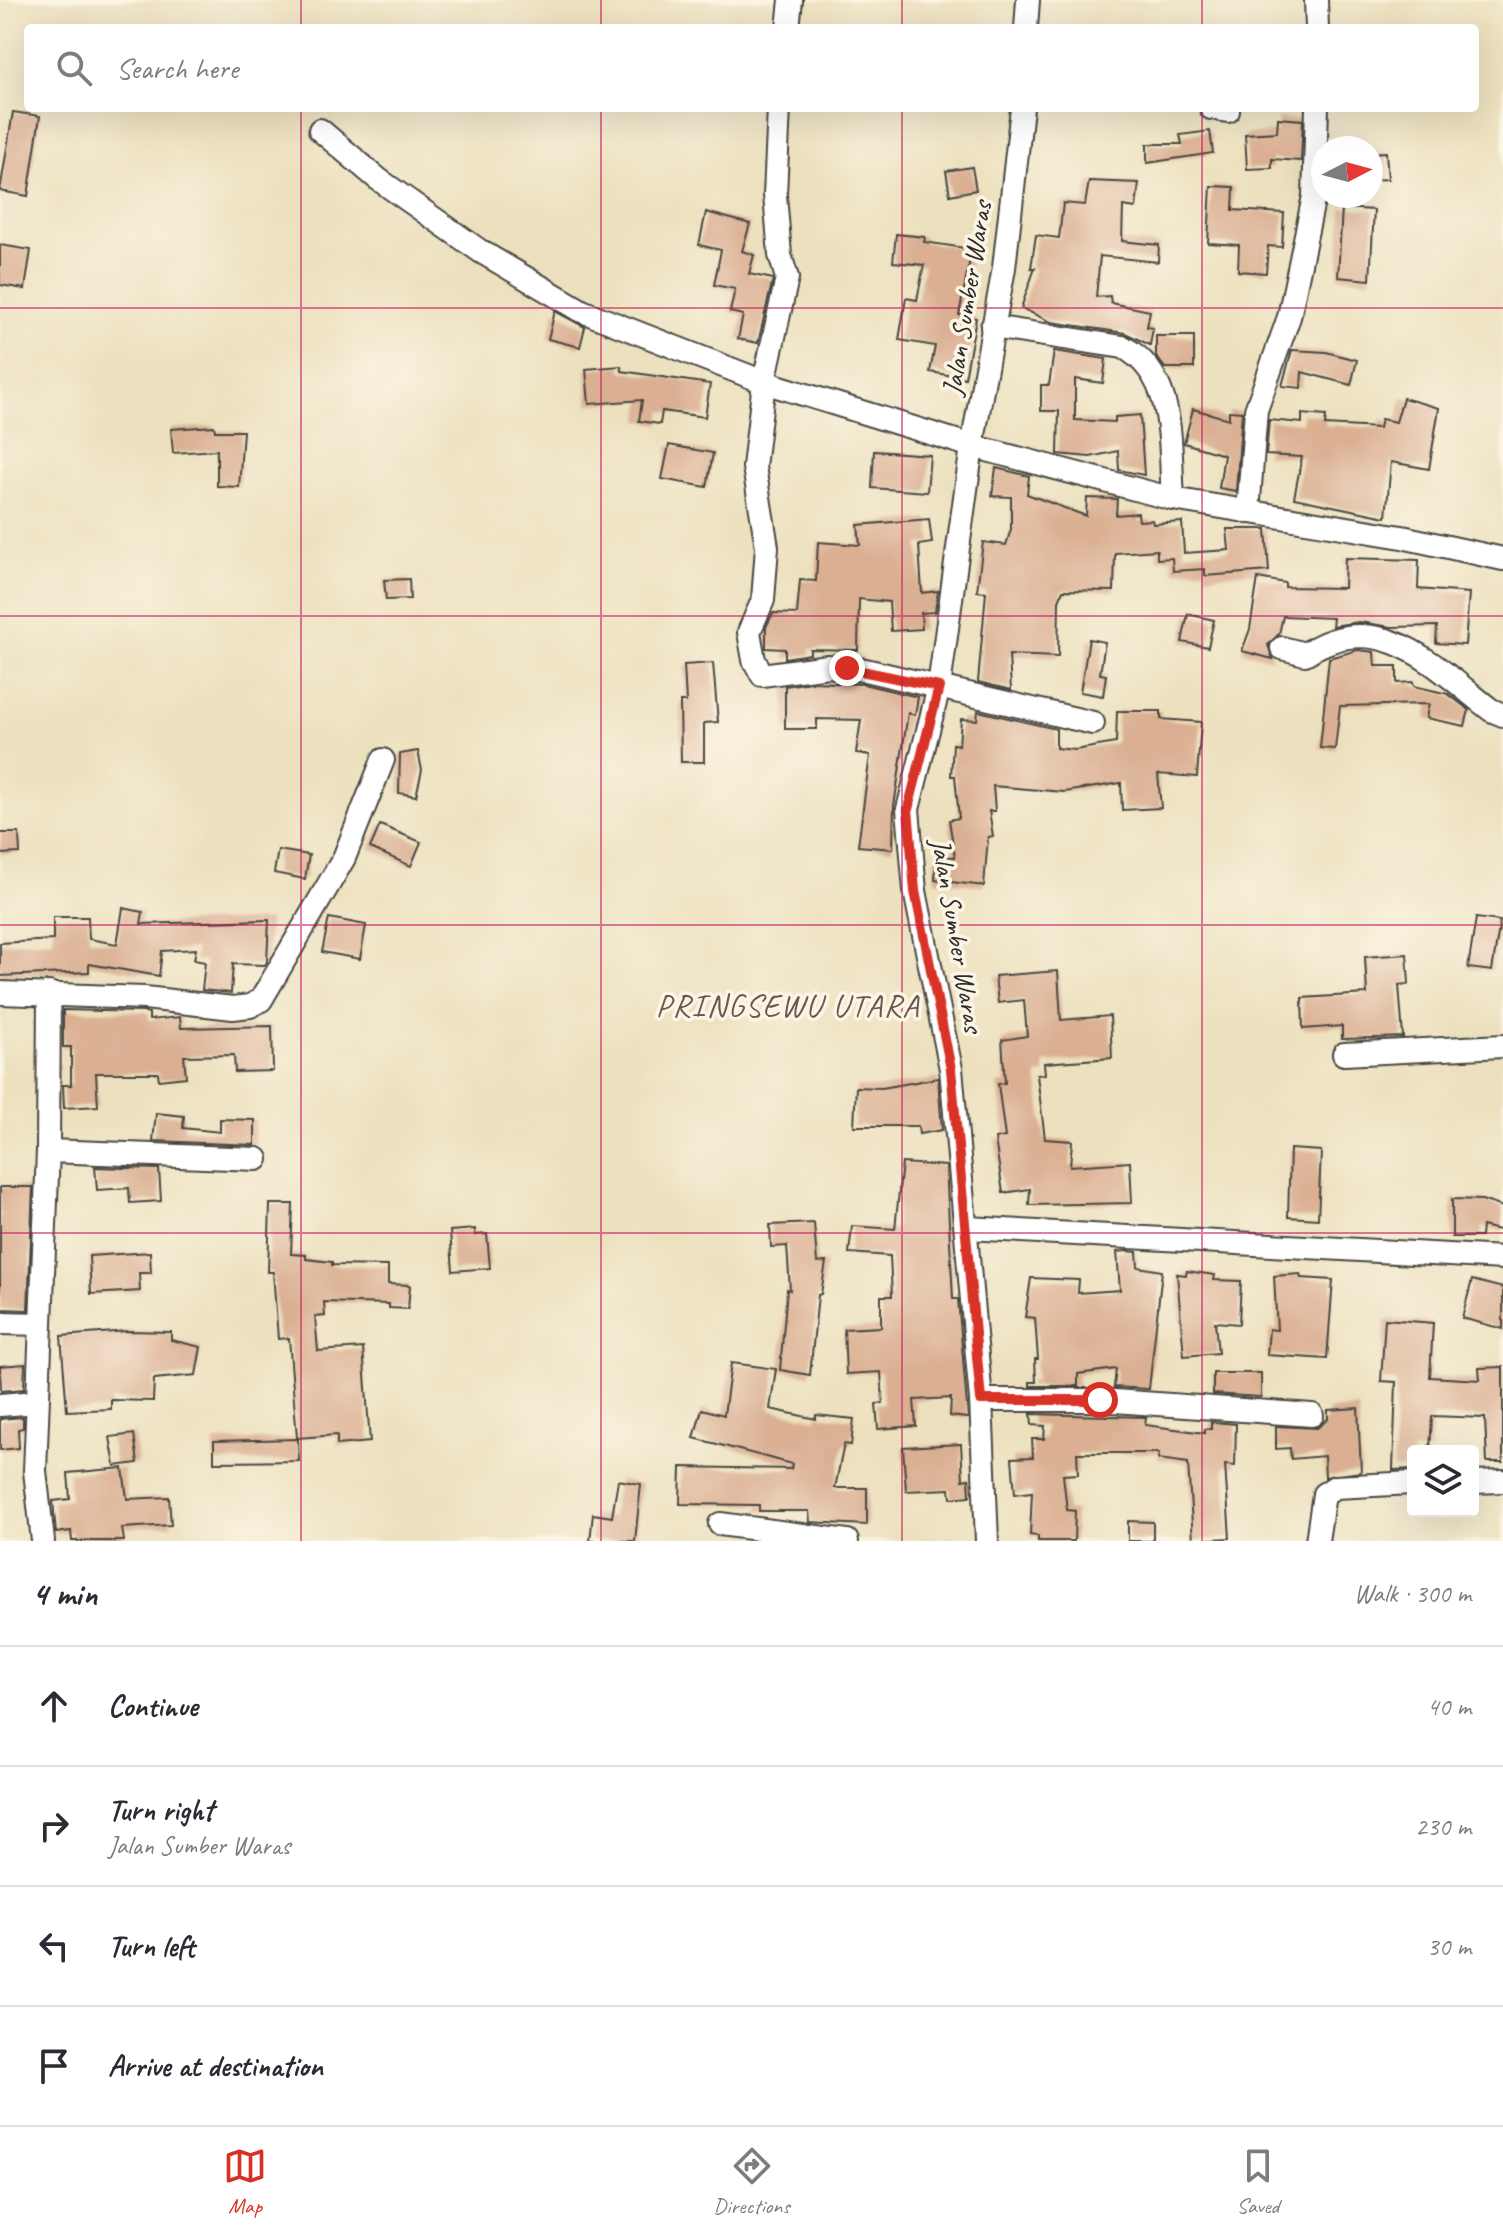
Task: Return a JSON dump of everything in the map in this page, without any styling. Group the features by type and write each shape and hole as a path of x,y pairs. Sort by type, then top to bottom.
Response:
{"street":[{"path":"788,24 791,0"},
{"path":"1026,24 1028,0"},
{"path":"1316,0 1317,24"},
{"path":"779,112 775,195 780,255 787,278 764,382 754,467 767,547 763,600 749,632 754,660 762,675 838,667 1093,723"},
{"name":"Jalan Sumber Waras","path":"987,1541 981,1400 968,1228 951,1069 915,891 908,809 939,687 972,446 1004,268 1022,112"},
{"path":"1248,512 1256,410 1289,317 1314,196 1317,112"},
{"path":"320,130 378,179 480,251 582,311 764,382 972,446 1173,499 1402,537 1503,559"},
{"path":"992,327 1123,347 1140,356 1163,390 1173,499"},
{"path":"1282,648 1305,654 1337,638 1388,639 1416,650 1491,710 1503,715"},
{"path":"0,993 145,998 233,1008 250,1006 261,1000 301,937 344,858 383,760"},
{"path":"43,1541 35,1471 48,1151 49,993"},
{"path":"1344,1054 1503,1046"},
{"path":"48,1151 257,1159"},
{"path":"968,1228 1503,1258"},
{"path":"0,1323 41,1324"},
{"path":"981,1400 1100,1400 1312,1415"},
{"path":"0,1405 37,1402"},
{"path":"1479,1482 1503,1481"},
{"path":"1317,1541 1324,1494 1335,1487 1407,1483"},
{"path":"720,1524 847,1541"}],"building":[{"path":"13,112 40,116 28,196 0,191"},
{"path":"1278,118 1303,120 1301,161 1272,159 1272,168 1247,169 1245,134 1277,132"},
{"path":"1210,131 1213,153 1147,163 1147,144 1182,144 1180,135"},
{"path":"1383,152 1386,152 1388,179 1383,179"},
{"path":"972,167 976,190 950,195 946,171"},
{"path":"1089,181 1139,183 1136,208 1123,206 1122,241 1159,245 1158,262 1100,256 1096,297 1110,296 1111,303 1150,311 1147,327 1153,328 1150,345 1125,333 1051,322 1021,308 1035,268 1031,268 1036,235 1059,238 1063,203 1085,205"},
{"path":"1211,186 1234,187 1233,210 1284,213 1282,247 1268,246 1266,273 1238,271 1239,245 1208,243"},
{"path":"1342,208 1374,210 1370,280 1338,277"},
{"path":"706,212 750,224 742,251 754,255 749,274 773,279 758,343 738,339 743,315 730,312 735,289 714,285 721,250 699,245"},
{"path":"896,234 925,237 924,242 972,249 959,315 976,318 965,378 930,372 935,346 899,340 906,298 917,300 924,265 893,262"},
{"path":"0,245 31,250 25,289 0,285"},
{"path":"555,311 585,327 580,347 548,339"},
{"path":"1156,336 1194,336 1194,368 1165,368 1156,356"},
{"path":"1292,350 1326,352 1357,360 1351,385 1302,372 1301,388 1282,386"},
{"path":"1054,351 1106,359 1103,383 1075,379 1075,420 1115,422 1115,417 1140,415 1144,475 1119,470 1118,451 1090,457 1058,454 1059,411 1041,411 1041,385 1049,385"},
{"path":"621,366 622,371 710,384 705,417 662,411 660,424 639,421 642,400 589,404 586,369"},
{"path":"1403,398 1439,408 1429,469 1391,462 1386,517 1294,498 1302,457 1266,455 1269,420 1302,423 1302,414 1326,416 1325,425 1379,428 1381,419 1396,422"},
{"path":"1193,409 1229,419 1229,411 1242,412 1236,491 1219,488 1224,455 1184,443"},
{"path":"214,426 215,431 243,431 239,487 217,486 217,450 173,453 171,429"},
{"path":"669,445 713,453 707,487 662,479"},
{"path":"874,451 930,455 927,492 872,488"},
{"path":"996,468 1029,476 1027,494 1086,516 1087,498 1117,499 1116,515 1138,513 1139,521 1152,520 1153,524 1182,522 1184,553 1229,550 1227,529 1266,529 1269,571 1205,576 1205,569 1173,571 1172,558 1157,559 1157,550 1115,553 1114,591 1063,590 1059,601 1058,657 1009,655 1011,690 978,682 986,592 977,591 983,542 1006,545 1011,529 1011,497 992,496"},
{"path":"929,519 932,543 919,545 922,593 938,591 935,612 921,613 922,629 891,631 889,602 859,599 858,650 810,649 810,654 785,658 785,649 766,648 766,627 773,613 797,614 800,580 816,581 818,542 860,545 858,525"},
{"path":"1345,558 1419,560 1418,589 1469,593 1465,645 1436,643 1437,626 1392,627 1359,622 1332,626 1333,618 1283,616 1279,634 1268,645 1273,659 1242,651 1250,629 1258,578 1285,583 1285,587 1344,588"},
{"path":"409,579 410,599 386,600 384,580"},
{"path":"1188,614 1214,620 1208,647 1182,642"},
{"path":"1089,639 1105,642 1100,674 1106,675 1103,696 1080,692"},
{"path":"1358,650 1374,652 1375,666 1397,666 1397,683 1413,682 1414,686 1448,694 1469,710 1465,726 1426,718 1429,704 1340,706 1335,749 1320,748 1329,658"},
{"path":"713,663 718,722 704,723 704,762 681,762 680,702 686,702 684,665"},
{"path":"811,682 863,684 918,697 915,715 908,713 894,806 893,849 858,846 870,755 856,753 861,720 817,719 817,729 785,729 785,686"},
{"path":"978,711 1056,729 1056,748 1075,750 1116,743 1117,711 1161,711 1161,719 1201,722 1197,777 1158,774 1161,808 1122,810 1121,783 1064,792 993,786 995,811 989,811 993,836 988,837 984,886 935,880 936,856 955,857 949,820 959,818 955,776 951,776 953,744 959,745 961,719 977,720"},
{"path":"418,751 422,770 416,796 399,793 400,754"},
{"path":"380,825 421,842 411,866 370,848"},
{"path":"0,833 19,833 20,853 0,854"},
{"path":"278,850 309,855 305,879 274,873"},
{"path":"123,908 143,912 141,924 269,920 267,962 265,965 233,964 231,993 202,990 205,962 194,960 196,949 162,951 159,976 89,964 89,972 0,976 0,943 53,940 53,917 88,917 89,939 117,944"},
{"path":"329,918 366,925 360,959 322,952"},
{"path":"1476,918 1500,921 1492,971 1468,968"},
{"path":"1407,954 1409,984 1399,985 1403,1037 1342,1039 1342,1026 1303,1029 1302,998 1367,994 1365,957"},
{"path":"1058,971 1061,1020 1110,1016 1112,1058 1044,1063 1045,1074 1037,1075 1045,1139 1072,1141 1070,1166 1130,1162 1132,1203 1029,1205 1030,1189 1003,1193 995,1139 1005,1137 998,1084 1005,1083 1002,1040 1027,1036 1024,1000 998,1003 995,976"},
{"path":"63,1010 144,1012 149,1013 149,1020 180,1017 181,1028 272,1026 273,1071 235,1072 234,1055 184,1056 186,1077 159,1080 158,1073 96,1073 98,1106 64,1108 63,1085 71,1085 71,1047 63,1047"},
{"path":"938,1078 942,1130 919,1134 918,1126 854,1126 856,1087 882,1088"},
{"path":"156,1113 184,1116 183,1128 220,1132 220,1119 255,1120 255,1145 153,1141"},
{"path":"1290,1149 1321,1151 1318,1219 1288,1217"},
{"path":"902,1163 946,1166 953,1299 958,1299 968,1418 950,1416 951,1398 914,1400 916,1426 878,1429 876,1404 883,1403 881,1372 846,1374 844,1329 881,1327 881,1296 892,1296 890,1256 849,1253 852,1226 895,1229"},
{"path":"95,1167 159,1169 161,1201 130,1203 129,1188 97,1190"},
{"path":"0,1187 33,1187 28,1310 0,1309"},
{"path":"1452,1199 1482,1200 1503,1207 1503,1231 1482,1226 1481,1237 1452,1237"},
{"path":"270,1204 293,1204 291,1254 306,1255 306,1259 332,1262 332,1265 388,1266 388,1284 410,1285 408,1309 389,1308 389,1304 324,1302 325,1316 315,1317 318,1351 363,1348 370,1442 337,1445 337,1435 297,1438 289,1338 278,1339 273,1272 268,1272"},
{"path":"814,1223 817,1263 826,1262 821,1294 818,1295 810,1375 780,1370 787,1289 790,1290 787,1246 771,1247 770,1225"},
{"path":"475,1229 475,1235 487,1234 490,1268 453,1271 450,1231"},
{"path":"150,1252 151,1273 139,1273 140,1291 91,1294 89,1256"},
{"path":"1117,1252 1137,1252 1138,1267 1162,1271 1149,1389 1114,1387 1116,1369 1078,1374 1078,1386 1030,1386 1030,1382 1036,1382 1035,1359 1038,1359 1035,1318 1025,1317 1031,1278 1079,1280 1078,1293 1120,1290"},
{"path":"1187,1271 1215,1275 1214,1280 1241,1281 1239,1324 1215,1322 1218,1353 1184,1356 1177,1274 1186,1275"},
{"path":"1300,1274 1301,1278 1333,1280 1327,1359 1267,1355 1269,1329 1277,1330 1274,1276"},
{"path":"1472,1280 1503,1288 1503,1329 1462,1318"},
{"path":"1385,1319 1433,1323 1430,1377 1480,1380 1479,1368 1503,1367 1503,1462 1487,1462 1485,1418 1432,1416 1430,1445 1407,1445 1407,1469 1393,1470 1396,1382 1381,1381"},
{"path":"128,1331 171,1332 171,1340 201,1347 196,1375 154,1379 153,1401 111,1400 111,1409 67,1411 61,1336"},
{"path":"731,1363 776,1369 770,1409 816,1419 816,1415 854,1419 851,1445 844,1444 835,1488 867,1488 867,1525 810,1522 809,1511 759,1511 759,1505 680,1504 681,1467 791,1469 792,1464 694,1438 702,1409 724,1415"},
{"path":"25,1364 24,1389 1,1391 0,1366"},
{"path":"1213,1373 1261,1373 1261,1397 1213,1394"},
{"path":"1358,1408 1361,1472 1325,1477 1324,1456 1291,1459 1290,1448 1276,1449 1276,1426 1317,1428 1328,1419 1328,1410"},
{"path":"1031,1414 1146,1417 1145,1425 1205,1433 1205,1429 1211,1429 1211,1422 1236,1424 1235,1466 1225,1465 1230,1538 1193,1540 1188,1463 1158,1459 1159,1453 1077,1453 1078,1474 1063,1475 1067,1510 1075,1511 1074,1541 1038,1541 1038,1536 1030,1535 1032,1492 1015,1494 1012,1458 1033,1457 1032,1439 1044,1439 1045,1426 1032,1425"},
{"path":"23,1417 23,1428 18,1429 19,1448 0,1450 0,1419"},
{"path":"134,1434 138,1463 115,1466 110,1437"},
{"path":"298,1439 299,1461 214,1462 214,1441"},
{"path":"961,1444 963,1480 969,1479 970,1496 951,1498 950,1489 906,1491 903,1447"},
{"path":"123,1468 127,1499 169,1497 171,1525 122,1528 124,1541 72,1541 71,1531 56,1533 53,1501 70,1499 68,1473"},
{"path":"618,1480 641,1484 635,1541 590,1541 593,1514 612,1517"},
{"path":"1128,1521 1153,1522 1153,1541 1128,1541"}],"district":[{"name":"PRINGSEWU UTARA","path":"788,1005"}],"route":[{"path":"847,668 939,687 908,809 915,891 951,1069 968,1228 981,1400 1100,1400"}]}
